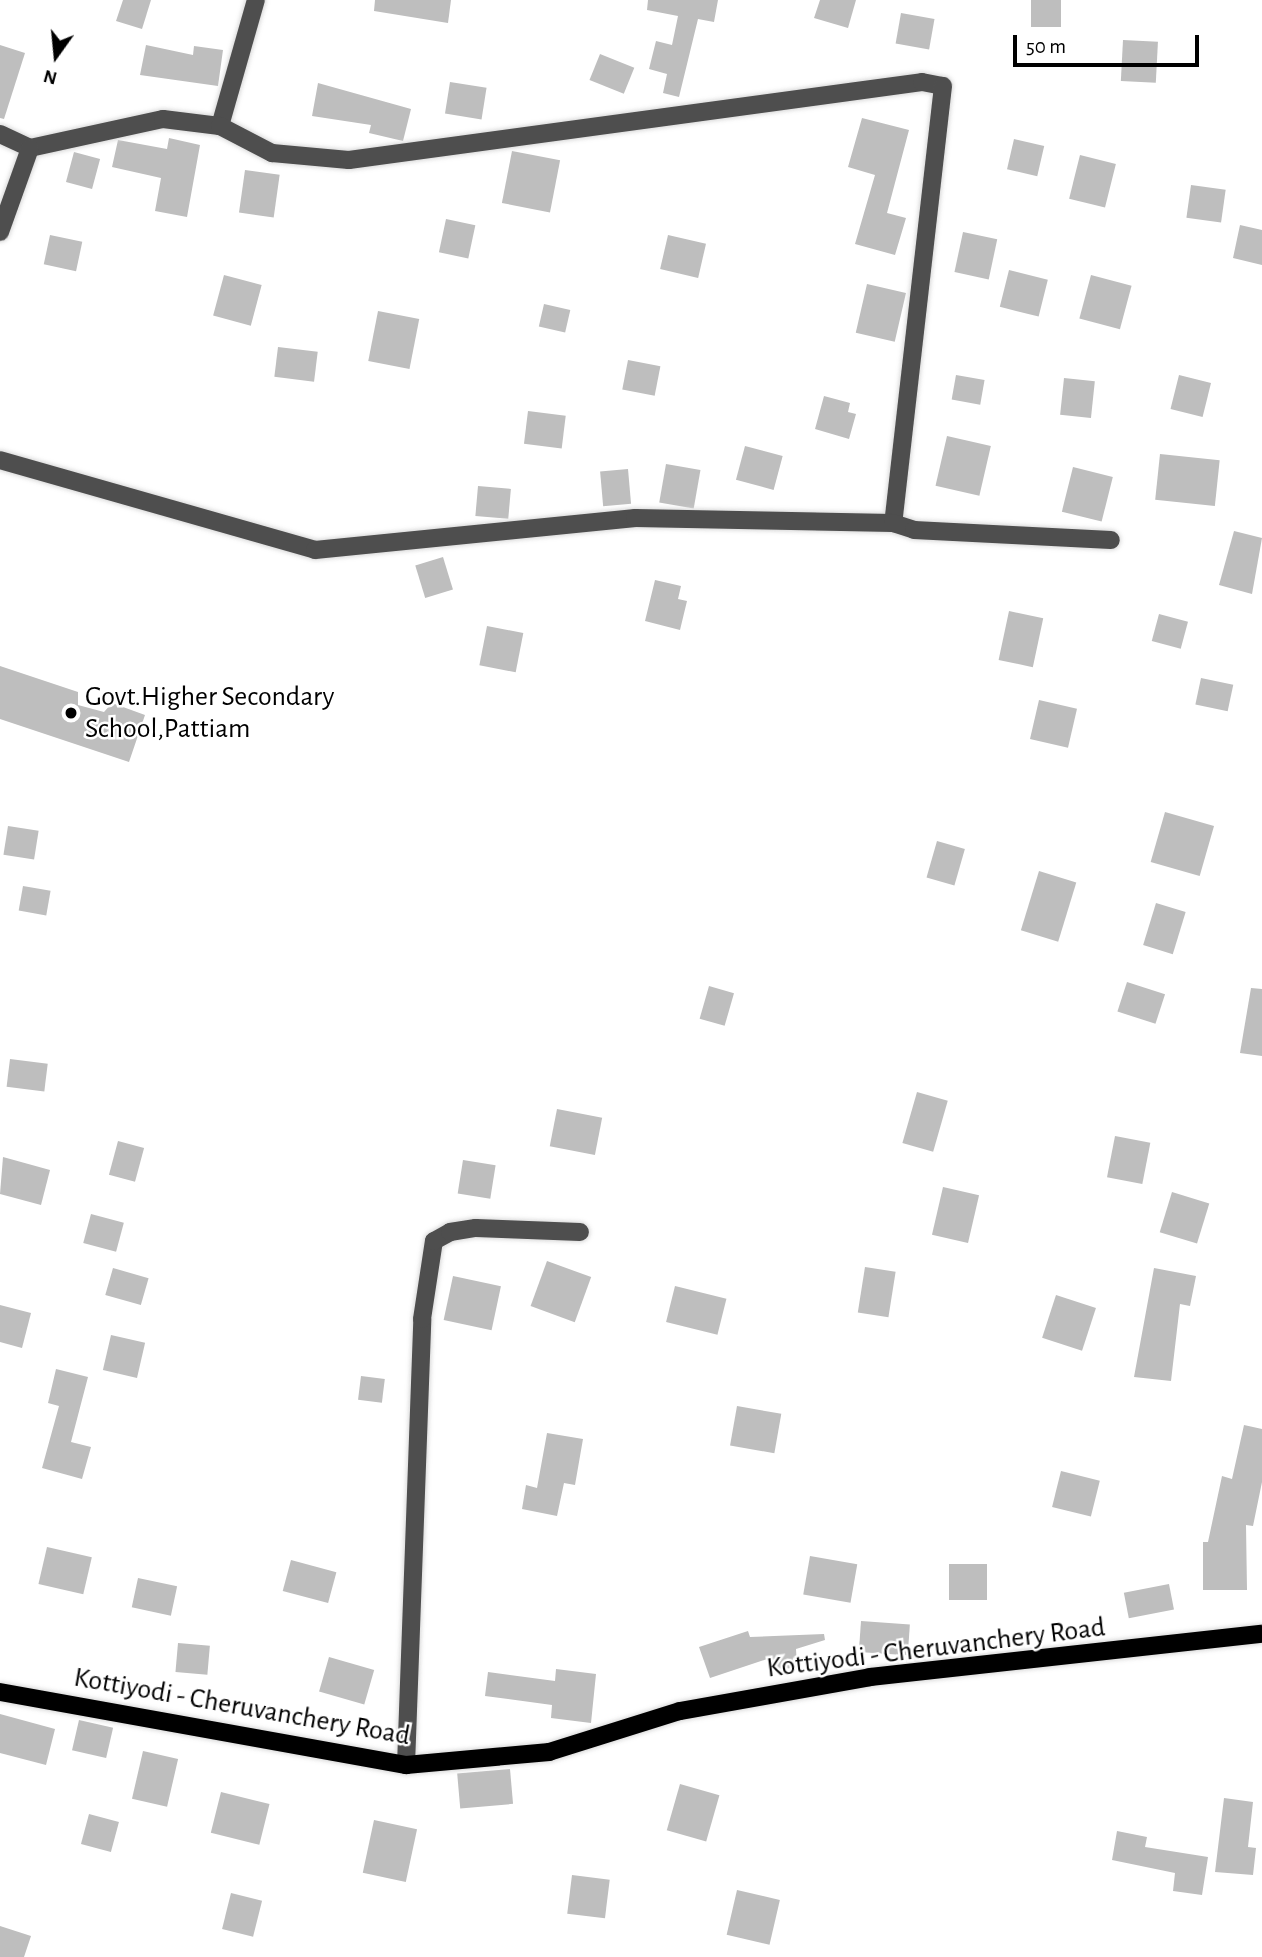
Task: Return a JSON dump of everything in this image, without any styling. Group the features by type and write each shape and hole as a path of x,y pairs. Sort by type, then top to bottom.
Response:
{"main road":[{"name":"Kottiyodi - Cheruvanchery Road","path":"0,1692 406,1765 549,1752 680,1711 870,1677 1043,1662 1262,1634"}],"street":[{"path":"220,125 256,0"},
{"path":"0,134 30,148 163,119 220,125 272,153 349,160 922,82 943,86 894,523"},
{"path":"0,232 30,148"},
{"path":"0,460 315,550 635,518 894,523 914,530 1111,540"},
{"path":"406,1765 422,1319 434,1241 450,1232 476,1228 580,1232"}],"building":[{"path":"123,0 151,0 142,29 116,21"},
{"path":"375,0 451,0 448,23 374,11"},
{"path":"648,0 718,0 714,22 698,19 679,97 663,93 667,74 649,69 656,41 672,45 678,16 647,10"},
{"path":"820,0 856,0 848,28 814,18"},
{"path":"1031,0 1061,0 1061,27 1031,27"},
{"path":"901,13 934,19 929,49 896,44"},
{"path":"1123,40 1158,42 1156,83 1121,81"},
{"path":"0,45 25,53 4,119 0,118"},
{"path":"146,45 193,55 194,46 223,50 218,86 140,75"},
{"path":"600,54 634,68 624,94 590,80"},
{"path":"450,82 487,88 482,119 445,114"},
{"path":"318,83 411,109 403,141 369,133 371,125 312,116"},
{"path":"862,118 909,130 887,213 906,218 895,255 855,244 875,175 848,167"},
{"path":"169,138 200,145 187,217 155,211 161,178 112,167 118,140 167,149"},
{"path":"1014,139 1044,146 1037,176 1007,169"},
{"path":"512,151 560,160 550,212 502,203"},
{"path":"74,152 100,159 92,189 66,182"},
{"path":"1080,155 1116,164 1105,208 1069,199"},
{"path":"245,170 280,175 274,217 239,213"},
{"path":"1191,185 1226,190 1221,223 1186,218"},
{"path":"446,219 475,225 468,258 439,252"},
{"path":"1240,225 1262,230 1262,265 1233,258"},
{"path":"963,232 997,239 989,279 954,272"},
{"path":"50,235 82,242 76,271 44,264"},
{"path":"668,235 706,244 698,278 660,269"},
{"path":"1009,270 1048,280 1039,317 1000,307"},
{"path":"224,275 262,285 251,326 213,316"},
{"path":"1091,275 1132,286 1120,329 1079,318"},
{"path":"867,284 906,293 895,342 856,333"},
{"path":"544,304 570,310 565,332 539,326"},
{"path":"378,311 419,319 409,369 368,361"},
{"path":"278,347 318,352 314,382 274,377"},
{"path":"628,360 660,366 655,396 622,389"},
{"path":"956,375 985,380 980,405 952,400"},
{"path":"1179,375 1211,383 1203,417 1171,409"},
{"path":"1064,378 1095,381 1091,418 1060,415"},
{"path":"824,396 850,403 848,412 856,414 849,439 815,429"},
{"path":"528,411 566,416 562,448 524,444"},
{"path":"947,436 991,446 979,496 936,486"},
{"path":"745,446 783,456 774,490 736,480"},
{"path":"1160,454 1220,460 1215,506 1155,500"},
{"path":"666,464 700,470 694,508 659,502"},
{"path":"1073,467 1113,477 1102,522 1062,512"},
{"path":"628,469 631,504 603,506 600,471"},
{"path":"478,486 511,489 508,519 475,516"},
{"path":"1234,531 1262,538 1252,594 1219,585"},
{"path":"443,557 453,590 425,598 415,565"},
{"path":"655,580 681,586 678,599 687,601 680,630 645,621"},
{"path":"1009,611 1043,618 1033,667 999,660"},
{"path":"1159,614 1188,622 1181,649 1152,641"},
{"path":"487,626 523,633 516,672 479,665"},
{"name":"Govt.Higher Secondary School,Pattiam","path":"0,666 78,692 78,705 104,712 112,703 145,715 129,762 0,719"},
{"path":"1201,678 1233,685 1228,711 1195,704"},
{"path":"1039,700 1077,709 1068,748 1030,739"},
{"path":"1165,812 1214,826 1200,876 1151,862"},
{"path":"8,826 39,831 34,859 3,855"},
{"path":"937,841 965,849 954,886 927,878"},
{"path":"1039,871 1076,882 1058,942 1021,930"},
{"path":"23,886 51,891 46,915 19,911"},
{"path":"1156,903 1186,912 1173,954 1143,945"},
{"path":"1127,982 1165,994 1155,1024 1117,1011"},
{"path":"709,986 734,993 725,1026 700,1019"},
{"path":"1251,988 1262,989 1262,1056 1240,1053"},
{"path":"10,1059 48,1064 44,1091 7,1087"},
{"path":"917,1092 948,1101 933,1152 902,1143"},
{"path":"557,1109 602,1118 595,1155 550,1146"},
{"path":"1115,1136 1150,1143 1142,1184 1107,1177"},
{"path":"118,1141 144,1148 135,1182 109,1175"},
{"path":"3,1157 50,1170 41,1205 0,1194"},
{"path":"463,1160 496,1165 490,1199 458,1194"},
{"path":"943,1187 979,1195 968,1243 932,1235"},
{"path":"1172,1192 1209,1203 1197,1244 1160,1232"},
{"path":"91,1214 124,1223 116,1252 83,1243"},
{"path":"547,1261 591,1277 575,1322 531,1306"},
{"path":"865,1267 896,1272 888,1317 858,1312"},
{"path":"113,1268 149,1278 141,1305 105,1295"},
{"path":"1154,1268 1196,1276 1190,1306 1180,1304 1171,1381 1134,1377"},
{"path":"453,1276 501,1286 492,1330 444,1320"},
{"path":"675,1286 726,1299 717,1335 666,1322"},
{"path":"1056,1295 1096,1308 1082,1351 1042,1338"},
{"path":"0,1305 31,1313 22,1348 0,1342"},
{"path":"111,1335 145,1343 137,1378 103,1370"},
{"path":"56,1369 88,1377 71,1442 91,1447 82,1479 42,1468 59,1406 48,1403"},
{"path":"361,1376 385,1379 382,1403 358,1400"},
{"path":"737,1406 781,1414 774,1453 730,1445"},
{"path":"1244,1425 1262,1429 1262,1482 1253,1526 1246,1525 1247,1590 1203,1590 1203,1542 1208,1542 1222,1476 1232,1479"},
{"path":"547,1433 583,1439 575,1485 564,1483 557,1516 522,1509 526,1485 537,1488"},
{"path":"1061,1471 1100,1481 1091,1517 1052,1507"},
{"path":"47,1547 92,1557 83,1594 38,1584"},
{"path":"810,1556 857,1564 850,1603 803,1594"},
{"path":"291,1560 336,1572 328,1603 283,1591"},
{"path":"949,1564 987,1564 987,1600 949,1600"},
{"path":"138,1578 177,1586 171,1616 132,1607"},
{"path":"1169,1584 1174,1610 1129,1618 1124,1593"},
{"path":"861,1621 910,1624 908,1655 859,1652"},
{"path":"748,1631 750,1637 824,1634 825,1640 796,1649 797,1668 771,1669 770,1658 710,1678 699,1647"},
{"path":"178,1643 210,1646 207,1675 175,1672"},
{"path":"329,1657 374,1670 364,1705 319,1692"},
{"path":"556,1669 596,1674 591,1723 551,1718 552,1705 485,1696 488,1672 555,1681"},
{"path":"0,1714 55,1729 46,1765 0,1753"},
{"path":"79,1720 113,1728 106,1758 72,1750"},
{"path":"143,1751 178,1759 167,1807 132,1799"},
{"path":"510,1769 513,1804 460,1808 457,1774"},
{"path":"680,1784 719,1795 706,1841 667,1830"},
{"path":"221,1792 270,1804 259,1845 211,1833"},
{"path":"1224,1798 1253,1802 1248,1847 1256,1848 1253,1875 1215,1872"},
{"path":"89,1814 119,1822 111,1852 81,1844"},
{"path":"374,1820 417,1829 406,1882 363,1873"},
{"path":"1117,1831 1147,1837 1145,1847 1208,1857 1202,1895 1173,1891 1175,1873 1112,1860"},
{"path":"572,1875 610,1880 605,1918 567,1914"},
{"path":"737,1890 780,1900 770,1945 727,1935"},
{"path":"231,1893 262,1901 253,1937 222,1929"},
{"path":"0,1926 31,1936 24,1957 0,1957"}],"place":[{"name":"Govt.Higher Secondary School,Pattiam","path":"71,713"}]}
